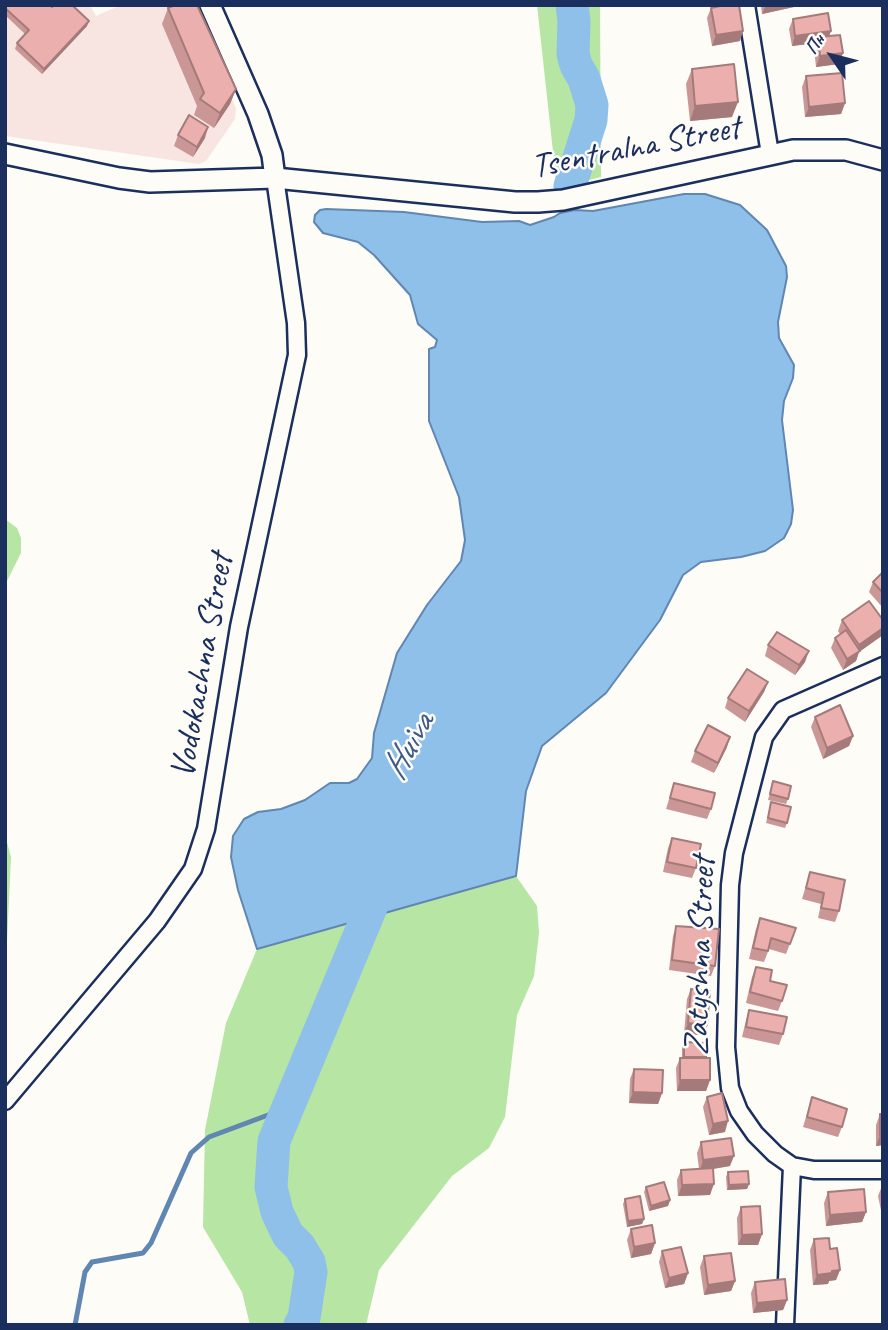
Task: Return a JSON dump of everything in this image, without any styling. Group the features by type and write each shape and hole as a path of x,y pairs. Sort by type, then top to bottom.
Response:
{"street":[{"path":"210,5 258,114 272,155 275,178"},
{"path":"746,5 770,153"},
{"name":"Tsentralna Street","path":"5,154 149,183 275,178 514,202 563,200 770,153 816,148 837,149 883,160"},
{"name":"Vodokachna Street","path":"5,1101 156,920 193,869 206,829 239,627 297,355 296,323 275,178"},
{"name":"Zatyshna Street","path":"792,1166 755,1135 739,1111 730,1088 726,1047 730,885 734,853 760,750 774,720 795,702 883,666"},
{"path":"785,1325 792,1166 814,1171 883,1170"}],"shaded area":[{"path":"5,5 90,5 96,16 121,5 188,5 236,108 235,119 206,161 199,164 5,136"}],"green space":[{"path":"537,5 600,5 601,177 557,188"},
{"path":"5,519 17,528 21,538 21,553 5,585"},
{"path":"5,835 11,857 5,984"},
{"path":"516,876 537,906 539,933 534,976 517,1015 505,1117 489,1148 452,1176 379,1270 366,1325 250,1325 242,1292 203,1227 205,1130 226,1023 257,949"}],"water":[{"path":"684,194 705,194 740,205 767,230 786,266 787,277 778,322 779,338 794,365 782,420 793,510 791,524 784,538 765,551 701,562 683,575 660,620 606,693 542,746 526,791 516,876 257,949 238,890 231,857 233,836 244,819 258,812 281,809 305,800 330,783 349,783 357,779 372,758 374,733 397,653 427,605 461,561 465,540 459,497 429,421 429,349 435,347 437,340 418,324 410,295 374,255 358,242 323,233 314,222 315,215 326,209 404,212 482,222 519,221 530,225 560,213 593,211"}],"building":[{"path":"5,5 72,5 89,21 44,69 17,43 29,30"},
{"path":"175,5 197,5 236,89 220,113 200,99 204,93 168,8"},
{"path":"739,5 743,31 716,35 711,8"},
{"path":"828,13 831,31 795,36 793,19"},
{"path":"840,35 843,53 820,56 818,37"},
{"path":"734,64 738,102 695,106 692,69"},
{"path":"842,73 845,103 809,107 806,76"},
{"path":"189,115 208,127 197,147 178,135"},
{"path":"883,572 883,593 873,582"},
{"path":"869,601 883,620 883,628 859,645 842,620"},
{"path":"846,630 860,651 847,659 835,638"},
{"path":"777,632 809,651 799,665 768,645"},
{"path":"747,669 768,682 749,711 728,698"},
{"path":"840,705 853,736 827,748 815,717"},
{"path":"708,725 730,737 718,763 695,751"},
{"path":"773,781 791,786 788,799 770,794"},
{"path":"674,783 715,793 711,809 670,798"},
{"path":"771,802 791,807 787,823 768,818"},
{"path":"672,838 701,844 696,868 667,862"},
{"path":"810,872 845,880 839,911 821,908 824,893 806,888"},
{"path":"760,918 796,928 790,944 771,938 768,951 753,948"},
{"path":"676,926 719,929 715,966 672,960"},
{"path":"756,967 772,970 770,981 787,985 782,1001 750,992"},
{"path":"691,989 710,991 707,1025 688,1023"},
{"path":"749,1010 787,1017 783,1034 746,1027"},
{"path":"684,1042 706,1043 706,1057 684,1057"},
{"path":"680,1058 710,1058 710,1080 680,1080"},
{"path":"634,1069 663,1070 662,1093 633,1092"},
{"path":"722,1093 728,1121 713,1124 707,1097"},
{"path":"812,1097 847,1109 842,1127 807,1117"},
{"path":"880,1114 883,1114 883,1135 880,1135"},
{"path":"731,1138 734,1156 703,1160 701,1142"},
{"path":"713,1168 714,1184 682,1185 681,1170"},
{"path":"748,1171 749,1184 729,1185 728,1172"},
{"path":"664,1182 670,1200 651,1206 646,1187"},
{"path":"864,1189 866,1212 830,1215 828,1192"},
{"path":"640,1196 644,1219 628,1221 625,1199"},
{"path":"760,1206 762,1234 742,1235 741,1207"},
{"path":"652,1225 655,1243 634,1247 631,1229"},
{"path":"829,1238 830,1249 837,1248 840,1270 817,1275 814,1239"},
{"path":"681,1247 688,1273 669,1278 662,1251"},
{"path":"731,1253 735,1281 708,1285 704,1256"},
{"path":"785,1279 787,1300 757,1303 755,1282"}],"waterway":[{"name":"Huiva","path":"570,186 591,120 592,105 573,54 572,5"},
{"name":"Huiva","path":"300,1325 304,1318 311,1272 309,1262 300,1247 288,1235 277,1212 271,1187 274,1141 384,876"},
{"path":"75,1325 85,1272 92,1262 143,1253 151,1243 191,1153 209,1137 287,1108"}]}
